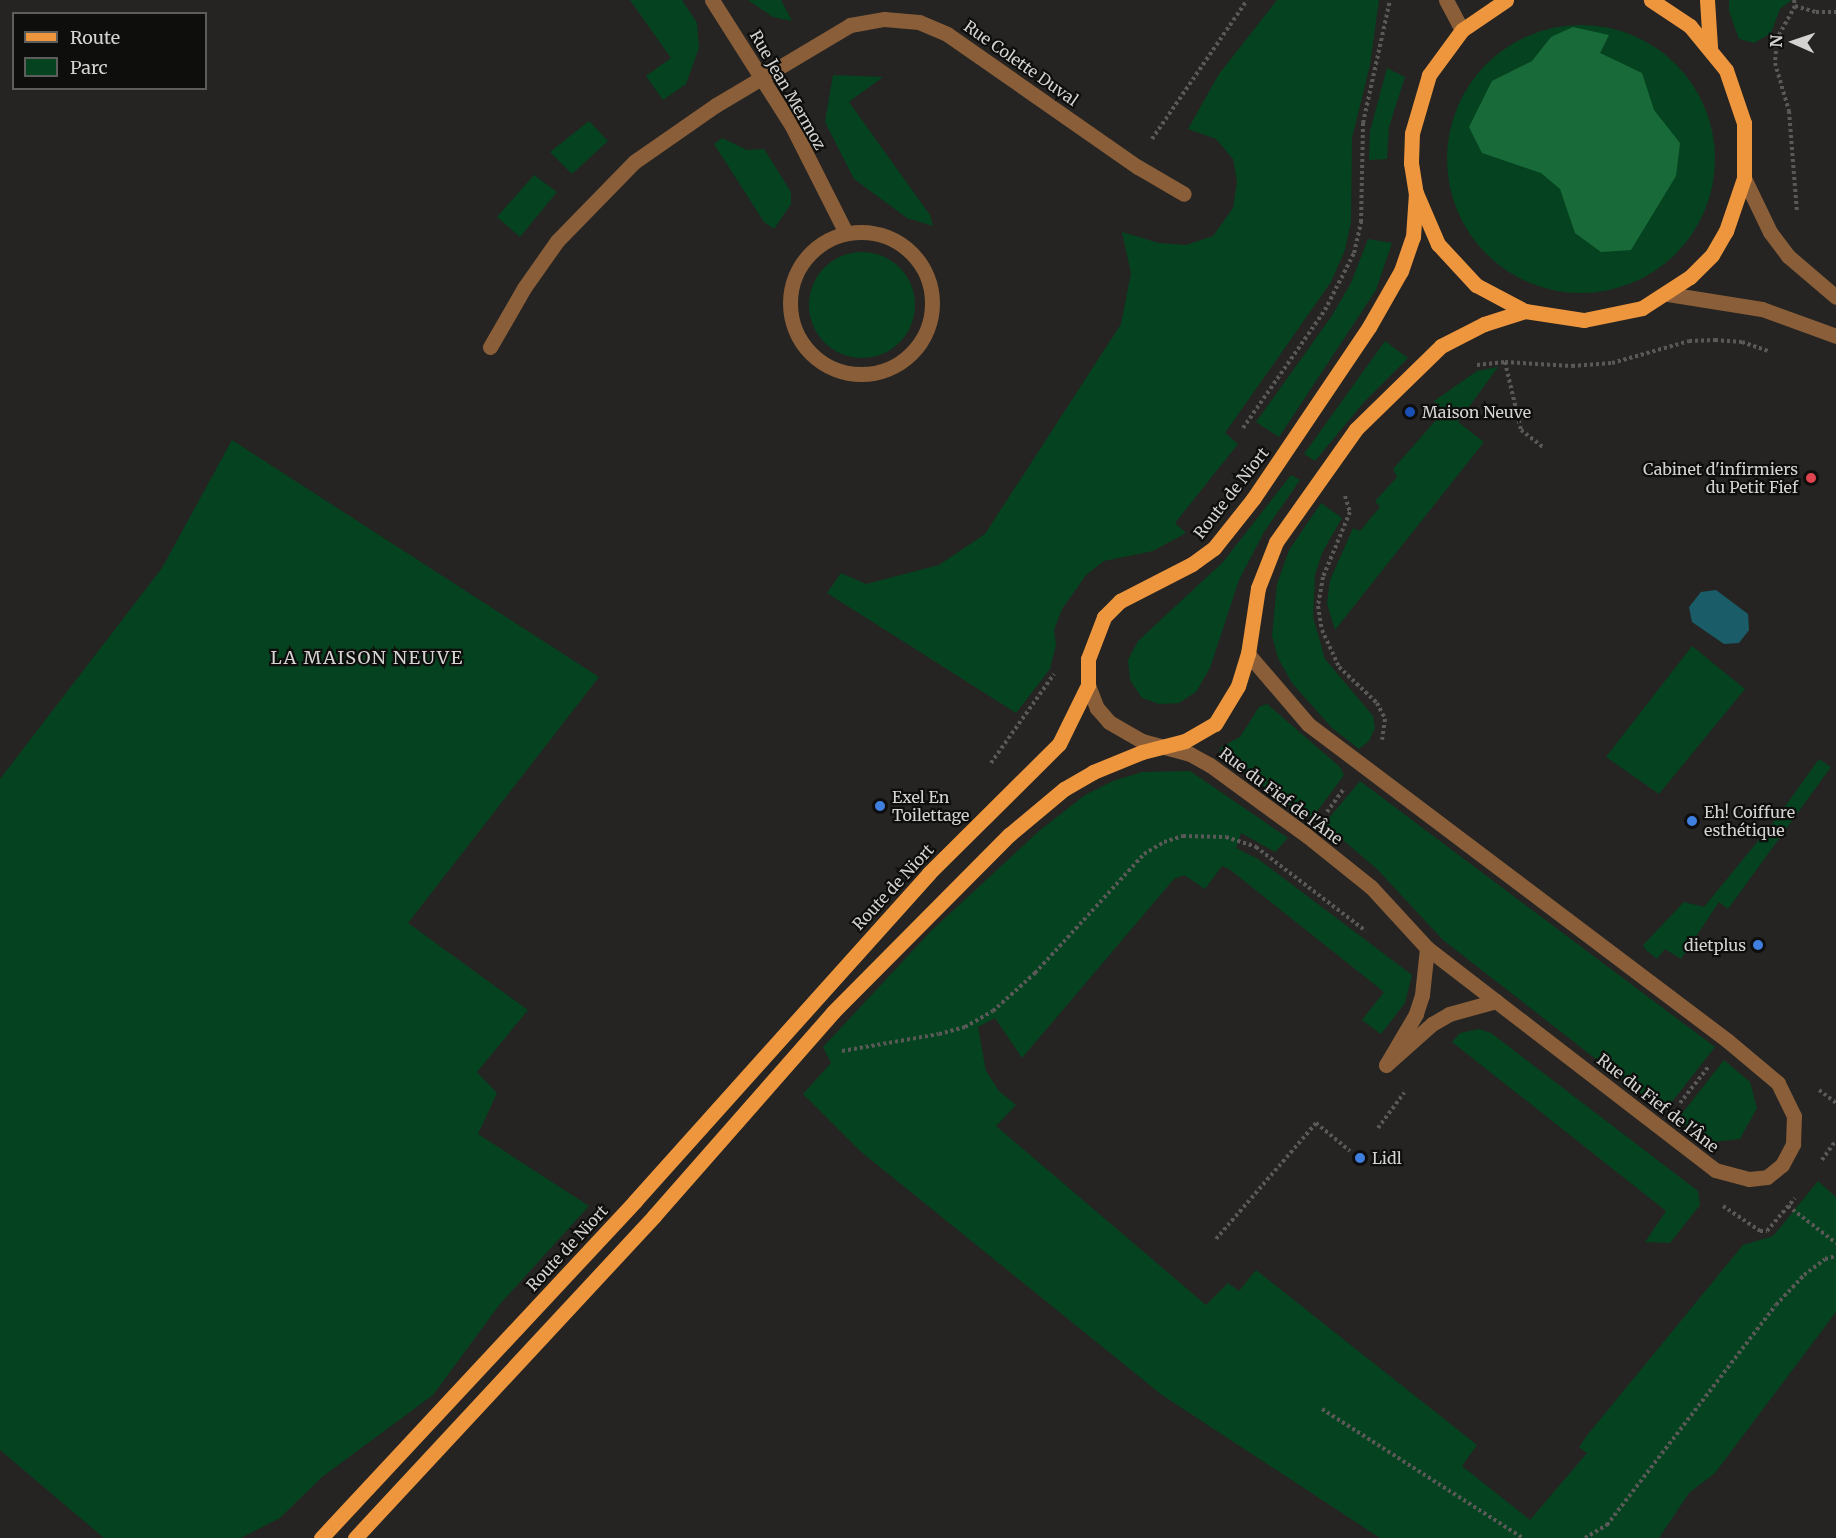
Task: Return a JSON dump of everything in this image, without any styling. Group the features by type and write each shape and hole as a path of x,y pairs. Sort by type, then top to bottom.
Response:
{"main road":[{"path":"1506,0 1462,30 1429,75 1418,103 1411,163 1416,193 1425,220 1455,266 1476,285 1525,311 1584,320 1642,308 1668,294 1712,255 1734,214 1744,178 1745,132 1737,95 1710,47 1683,20 1651,0"},
{"path":"1707,0 1710,47"},
{"name":"Route de Niort","path":"321,1538 635,1201 929,873 1044,762 1072,722 1088,685 1088,659 1104,617 1120,601 1192,564 1214,548 1298,434 1369,327 1401,271 1413,237 1416,193"},
{"path":"355,1538 647,1224 908,934 1009,835 1065,789 1121,759 1185,741 1215,724 1238,686 1248,654 1258,588 1276,542 1356,429 1441,346 1484,324 1525,311"}],"street":[{"name":"Rue Jean Mermoz","path":"712,0 792,126 846,233"},
{"path":"1446,0 1462,30"},
{"name":"Rue Colette Duval","path":"490,347 550,250 597,198 634,162 761,76 850,25 884,19 919,22 947,34 1138,167 1184,194"},
{"path":"1744,178 1770,232 1788,256 1836,297"},
{"path":"869,232 909,250 923,267 931,288 932,310 926,332 914,350 897,365 877,372 854,374 823,362 800,339 792,318 791,296 802,265 825,241 846,233 869,232"},
{"path":"1668,294 1762,309 1836,336"},
{"name":"Rue du Fief de l'Âne","path":"1088,685 1097,708 1109,722 1142,741 1210,765 1306,835 1371,888 1427,948 1715,1170 1733,1177 1767,1177 1782,1165 1793,1144 1794,1116 1788,1099 1778,1083 1728,1041 1308,724 1248,654"},
{"path":"1427,948 1422,995 1416,1014 1386,1065 1432,1024 1449,1014 1496,1001"}],"path":[{"path":"1138,167 1164,118 1247,0"},
{"path":"1242,428 1325,310 1354,253 1361,222 1363,123 1390,0"},
{"path":"1794,0 1796,6 1777,39 1775,63 1789,111 1798,217"},
{"path":"1796,6 1816,12 1836,12"},
{"path":"1473,367 1505,362 1572,366 1612,363 1689,341 1715,339 1742,342 1768,351"},
{"path":"1505,362 1521,430 1543,447"},
{"path":"1282,865 1384,738 1385,719 1377,703 1339,667 1329,650 1318,606 1323,577 1350,512 1344,495 1350,487"},
{"path":"984,773 1056,669"},
{"path":"833,1056 869,1045 939,1034 964,1027 993,1011 1035,973 1144,854 1164,842 1184,836 1226,837 1256,847 1376,939"},
{"path":"1661,1127 1728,1041"},
{"path":"1810,1084 1836,1103"},
{"path":"1216,1239 1316,1124 1350,1151"},
{"path":"1817,1168 1836,1140"},
{"path":"1721,1204 1760,1231 1767,1231 1800,1191"},
{"path":"1788,1206 1836,1243"},
{"path":"1585,1538 1606,1525 1776,1305 1804,1275 1825,1259 1836,1256"},
{"path":"1322,1408 1523,1538"}],"green space":[{"path":"630,0 682,0 697,23 699,48 686,84 663,100 646,76 671,58"},
{"path":"748,0 781,0 792,21 773,17"},
{"path":"1277,0 1379,0 1370,65 1352,138 1351,222 1345,250 1331,282 1225,433 1238,444 1175,523 1186,533 1153,551 1104,561 1086,575 1062,609 1054,630 1056,645 1050,669 1016,713 827,593 841,573 866,584 939,565 985,534 1121,324 1131,273 1122,232 1159,243 1186,245 1213,236 1233,208 1237,182 1233,159 1216,139 1188,129 1219,74"},
{"path":"1729,0 1792,0 1780,9 1771,33 1754,43 1739,39 1729,11"},
{"path":"1568,25 1594,25 1620,30 1644,40 1676,64 1693,84 1710,120 1715,159 1710,198 1693,234 1676,254 1656,271 1620,288 1594,293 1568,293 1542,288 1518,278 1496,263 1477,244 1462,222 1452,198 1447,172 1447,146 1452,120 1462,96 1477,74 1496,55 1518,40 1542,30"},
{"path":"1573,27 1609,35 1600,53 1642,73 1654,110 1680,143 1676,176 1631,250 1601,252 1575,233 1560,189 1541,173 1482,153 1469,127 1492,81 1532,61 1551,37"},
{"path":"1387,68 1405,77 1389,127 1387,159 1369,160 1370,131"},
{"path":"833,75 883,77 849,102 930,215 933,226 907,218 854,179 825,122"},
{"path":"589,121 608,141 572,174 550,152"},
{"path":"722,138 747,150 764,149 791,192 791,204 774,229 764,222 714,144"},
{"path":"534,175 557,192 520,237 497,217"},
{"path":"1368,239 1392,243 1376,290 1279,437 1256,422 1331,317 1351,283"},
{"path":"862,252 882,256 899,268 911,285 915,305 911,325 899,342 882,354 862,358 842,354 825,342 813,325 809,305 813,285 825,268 842,256"},
{"path":"1385,341 1408,358 1364,402 1315,461 1304,454"},
{"path":"1498,367 1458,422 1484,442 1335,630 1327,604 1330,580 1353,528 1360,531 1380,507 1375,501 1397,477 1393,469 1443,412 1434,401 1477,371"},
{"path":"232,440 599,677 408,923 528,1010 477,1072 497,1093 478,1134 589,1206 500,1304 433,1395 322,1477 280,1518 241,1538 104,1538 0,1450 0,779 162,568"},
{"path":"1291,475 1300,480 1264,532 1239,580 1210,668 1196,692 1179,703 1159,704 1142,698 1130,680 1128,660 1138,641 1223,562"},
{"path":"1321,503 1342,518 1322,553 1315,575 1313,617 1325,659 1373,716 1375,728 1369,741 1359,749 1332,728 1292,683 1278,658 1272,636 1277,584 1289,550"},
{"path":"1692,646 1745,689 1659,794 1606,757"},
{"path":"1267,704 1340,767 1344,775 1313,817 1304,816 1219,754 1221,747 1240,737 1259,707"},
{"path":"1819,759 1831,767 1728,909 1719,902 1681,959 1665,949 1657,959 1646,950 1643,945 1684,902 1704,907 1776,819"},
{"path":"1190,771 1288,838 1275,852 1241,833 1236,848 1258,859 1412,975 1405,1003 1381,1034 1362,1020 1384,992 1229,869 1222,866 1205,889 1184,875 1174,879 1022,1058 995,1018 978,1027 986,1071 999,1091 1016,1105 996,1126 1206,1305 1228,1283 1239,1291 1256,1270 1477,1445 1462,1466 1530,1520 1587,1453 1579,1447 1589,1433 1743,1245 1773,1236 1818,1181 1836,1197 1836,1312 1715,1473 1689,1493 1659,1538 1380,1538 1162,1395 860,1151 803,1094 831,1063 823,1047 931,931 1039,831 1085,795 1113,781 1142,772"},
{"path":"1360,781 1715,1047 1664,1112 1443,940 1377,869 1324,824"},
{"path":"1479,1029 1491,1033 1698,1191 1700,1205 1670,1243 1645,1242 1666,1211 1452,1042 1460,1033"},
{"path":"1724,1060 1750,1082 1757,1108 1740,1139 1713,1142 1677,1120"}],"water":[{"path":"1716,590 1748,614 1749,630 1739,643 1724,644 1692,622 1689,607 1701,592"}],"place":[{"name":"Maison Neuve","path":"1410,412"},
{"name":"Cabinet d'infirmiers du Petit Fief","path":"1811,478"},
{"name":"Exel En Toilettage","path":"880,806"},
{"name":"Eh! Coiffure esthétique","path":"1692,821"},
{"name":"dietplus","path":"1758,945"},
{"name":"Lidl","path":"1360,1158"}],"district":[{"name":"LA MAISON NEUVE","path":"367,658"}]}
